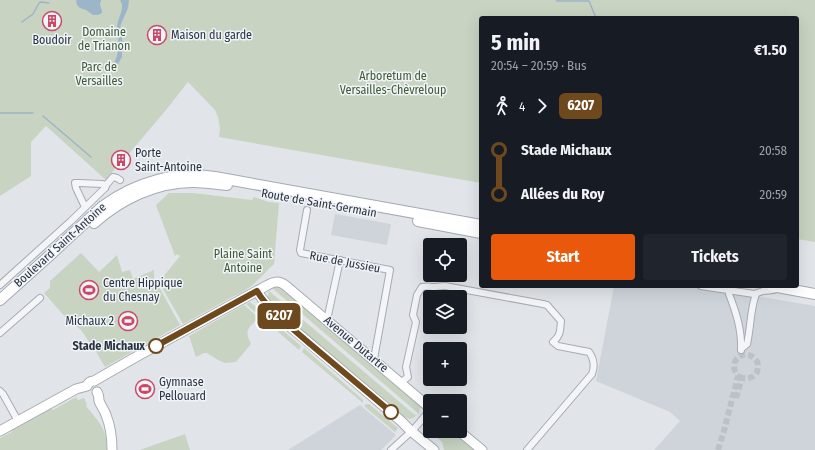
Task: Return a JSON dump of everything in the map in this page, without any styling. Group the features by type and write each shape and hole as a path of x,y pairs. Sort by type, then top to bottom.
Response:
{"main road":[{"name":"Route de Saint-Germain","path":"167,178 204,175 479,225"},
{"name":"Boulevard Saint-Antoine","path":"0,300 103,206 121,194 134,188 167,178"},
{"name":"Route de Saint-Germain","path":"157,187 192,182 215,184 479,232"},
{"name":"Boulevard Saint-Antoine","path":"0,307 108,210 139,193 157,187"},
{"name":"Avenue Dutartre","path":"94,390 103,375 276,282 282,283 374,359 423,403"},
{"path":"799,285 815,288"},
{"path":"782,288 815,294"},
{"path":"257,291 265,303 300,336 402,421 411,431 434,450"},
{"path":"0,431 76,389 94,390 106,414 109,424 112,450"},
{"path":"467,438 482,450"}],"street":[{"name":"Boulevard Saint-Antoine","path":"0,285 71,221 105,188 113,177 120,180"},
{"path":"85,207 75,183 103,184 105,188"},
{"name":"Rue de Jussieu","path":"307,210 300,250 301,253 390,270 374,359"},
{"path":"327,320 340,260"},
{"path":"402,384 408,377 406,367 416,322 413,315 417,295 422,287 445,286 547,305 561,321 560,333 558,338 553,342 558,346 589,352 593,357 594,368 592,374 528,450"},
{"path":"716,288 749,294 756,294 766,290 774,290 775,288"},
{"path":"729,294 738,320 741,349 747,344 751,314 756,294"},
{"path":"0,333 40,298"},
{"path":"0,391 6,398 18,421"},
{"path":"391,450 423,417"}],"shaded area":[{"path":"335,214 391,224 387,245 331,235"},
{"path":"614,288 709,288 815,306 815,450 654,450 680,421 670,412 596,381"},
{"path":"360,405 396,435 381,450 288,450"}],"green space":[{"name":"Arboretum de Versailles-Chèvreloup","path":"0,0 815,0 815,242 799,239 799,16 479,16 479,183 219,137 220,128 215,110 188,82 127,157 120,164 118,163 119,164 106,180 46,126 31,142 31,176 0,196"},
{"name":"Plaine Saint Antoine","path":"169,193 193,193 252,200 254,197 269,202 279,203 274,264 246,290 183,324 159,282 180,256 177,254 175,256 156,205"},
{"path":"81,253 99,272 117,255 122,272 130,270 133,279 154,270 154,278 180,325 105,367 81,330 68,320 44,293 50,288 50,281"},
{"path":"278,286 284,287 419,403 419,414 272,288"},
{"path":"269,291 416,416 410,419 404,417 271,304 267,299"},
{"path":"250,302 301,346 299,350 246,304"},
{"path":"244,305 259,318 248,330 251,344 236,362 225,363 207,353 196,357 189,336"},
{"path":"304,348 363,400 363,403 302,352"},
{"path":"76,397 78,400 84,398 87,405 86,406 104,431 107,450 0,450 0,438 51,408 53,410"},
{"path":"369,404 398,428 395,432 364,406"},
{"path":"185,434 190,450 140,450"},
{"path":"438,438 463,438 477,450 444,450 442,442"}],"water":[{"path":"76,0 101,0 100,5 102,13 93,15 80,8 77,5"},
{"path":"120,0 129,0 128,8 120,28 123,45 122,57 118,64 114,63 118,49 117,24 122,10 122,3"}],"waterway":[{"path":"557,0 589,1 595,16"},
{"path":"22,22 33,14 39,3 49,3"},
{"path":"0,113 33,113"},
{"path":"43,116 91,157"}],"tunnel":[{"path":"718,450 738,376 735,371 735,361 742,355 751,356 756,360 758,363 757,372 753,376 748,378 738,376"},
{"path":"736,398 742,378"}],"bus line":[{"name":"6207","path":"156,346 257,291 262,300 300,336 391,412"}],"place":[{"name":"Boudoir","path":"52,21"},
{"name":"Maison du garde","path":"157,35"},
{"name":"Porte Saint-Antoine","path":"121,160"},
{"name":"Centre Hippique du Chesnay","path":"89,290"},
{"name":"Michaux 2","path":"128,321"},
{"name":"Stade Michaux","path":"156,346"},
{"name":"Gymnase Pellouard","path":"145,389"}],"park label":[{"name":"Domaine de Trianon","path":"104,39"},
{"name":"Parc de Versailles","path":"99,74"}]}
